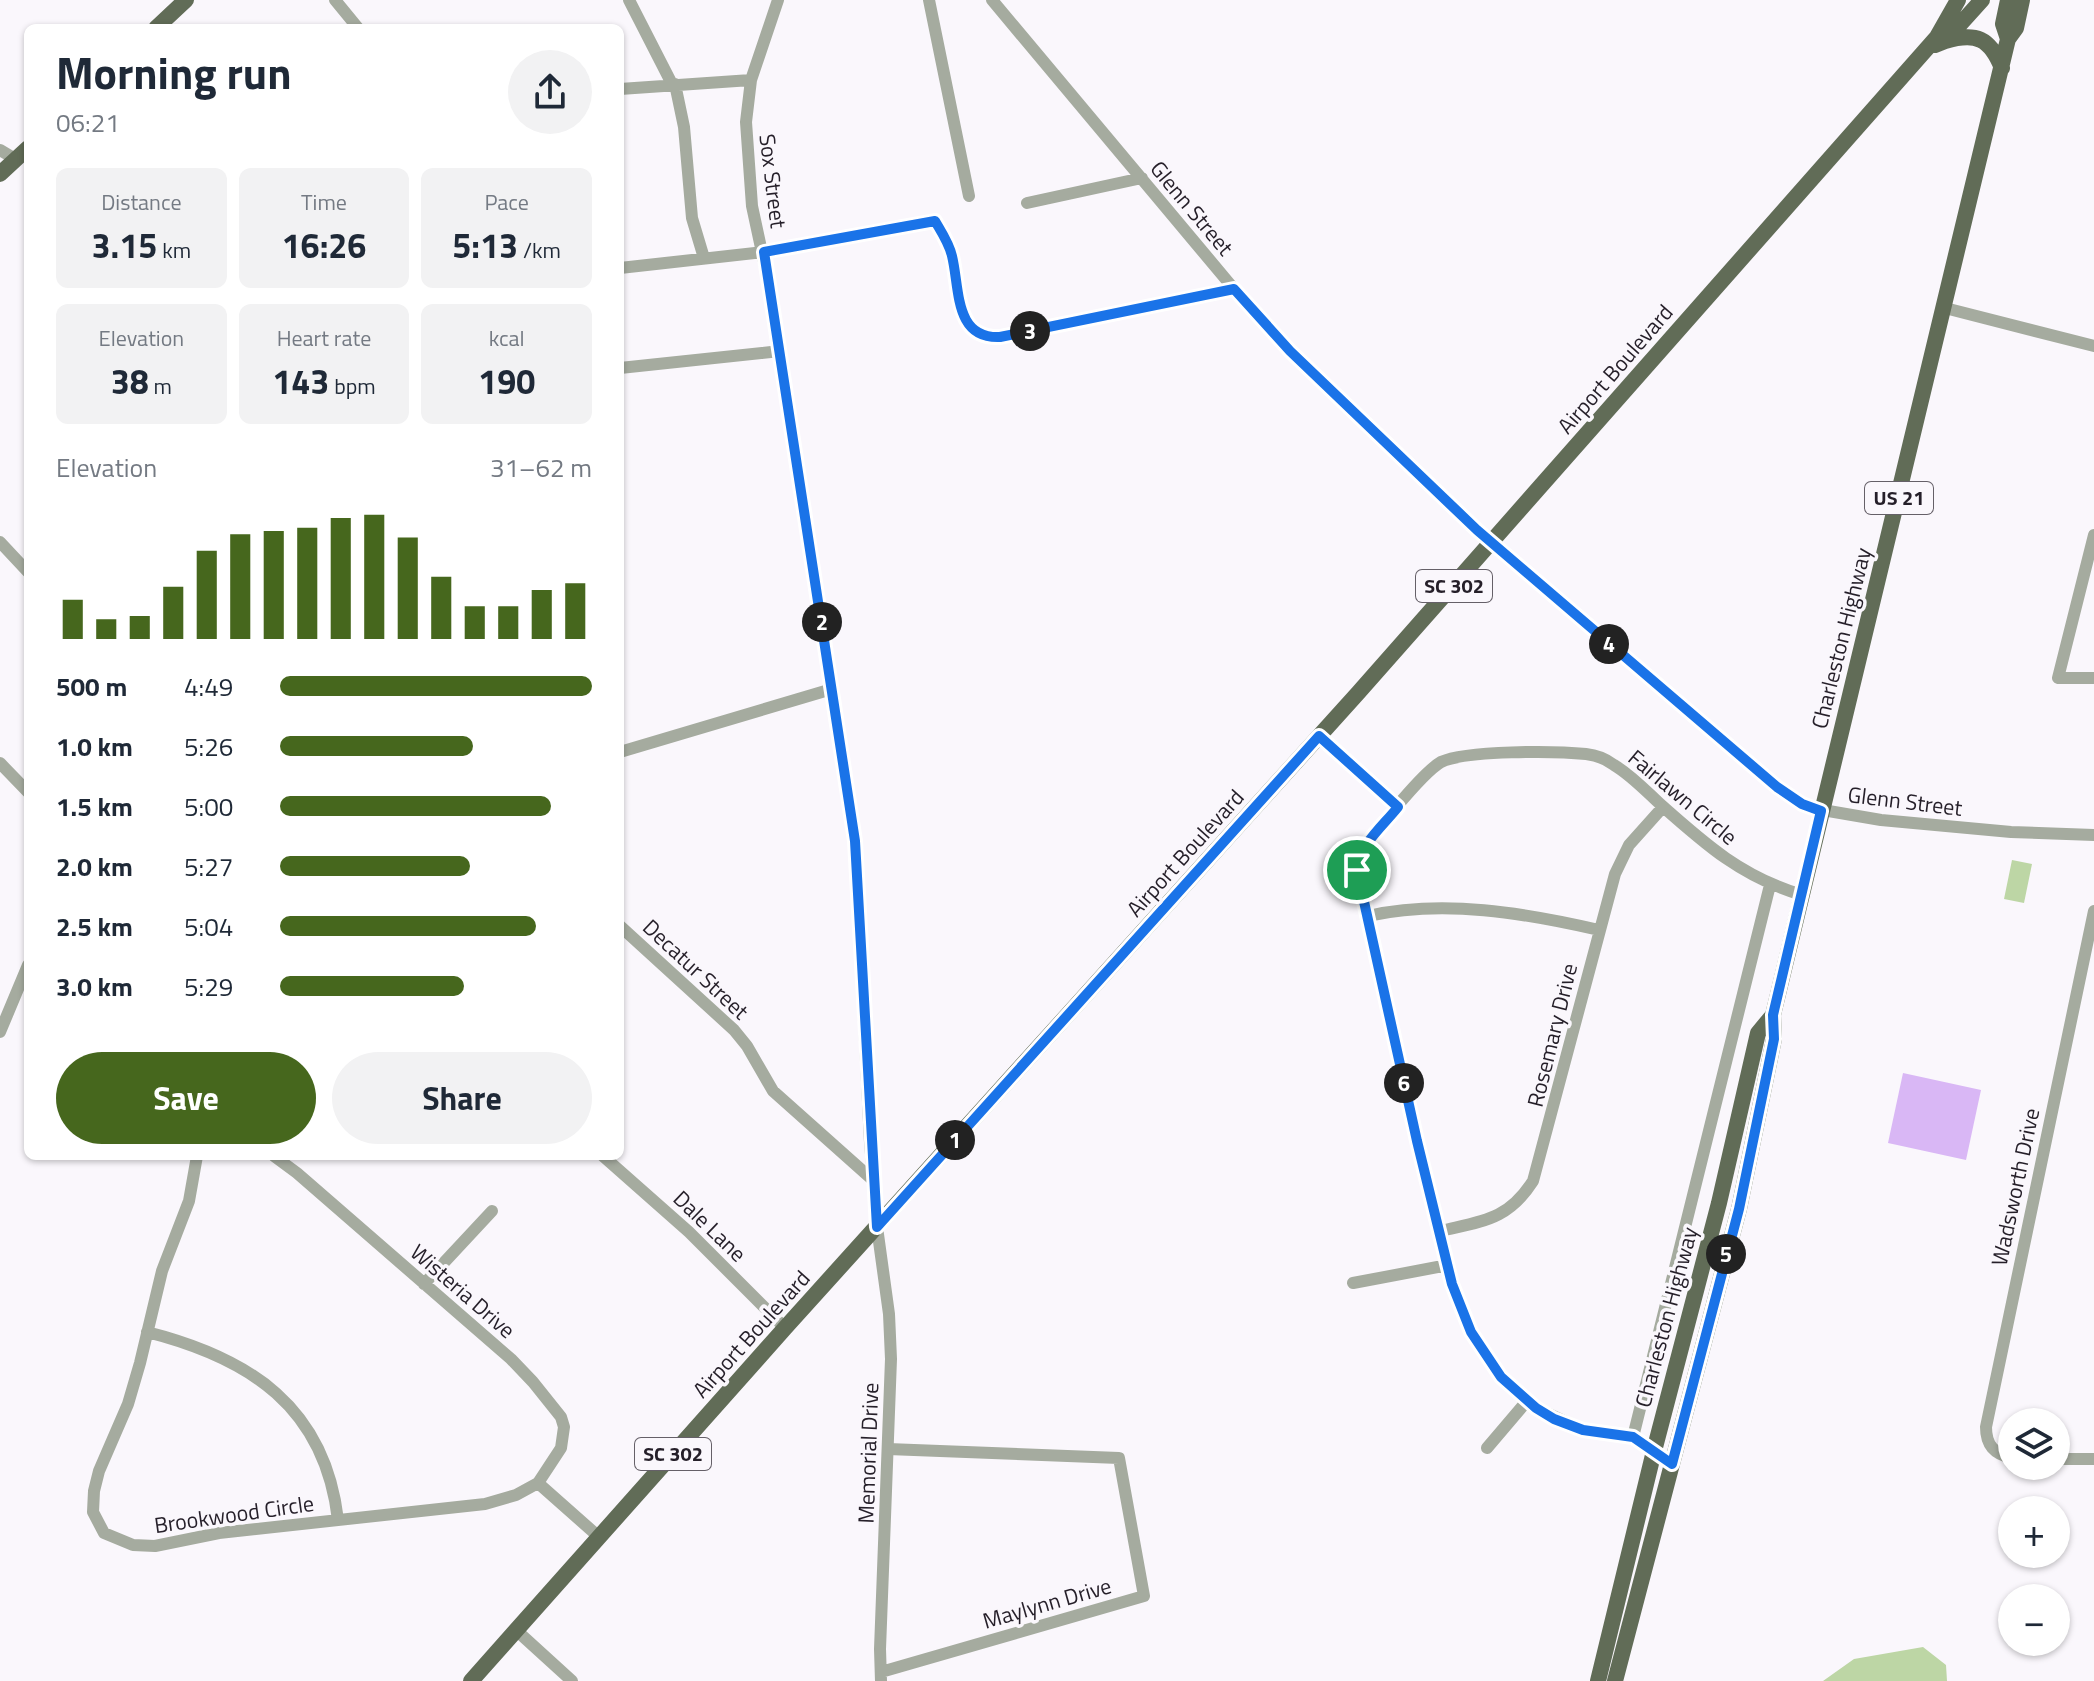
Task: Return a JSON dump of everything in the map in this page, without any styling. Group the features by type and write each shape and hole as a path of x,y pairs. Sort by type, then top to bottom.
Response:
{"main road":[{"path":"160,24 186,0"},
{"name":"Airport Boulevard","path":"471,1681 1491,543 1937,37 1958,0"},
{"name":"Airport Boulevard","path":"1926,49 1945,41 1982,0"},
{"name":"Charleston Highway","path":"2008,0 2003,24 2008,39"},
{"name":"Charleston Highway","path":"1615,1681 1739,1209 1774,1039 1773,1015 2008,39 2016,28 2022,0"},
{"path":"1945,41 1962,36 1975,37 1995,51 2002,68"},
{"path":"0,174 22,154"},
{"name":"Charleston Highway","path":"1598,1681 1719,1203 1758,1033 1773,1015"}],"street":[{"path":"335,0 355,24"},
{"path":"629,0 674,84 684,127 692,218 704,258"},
{"name":"Sox Street","path":"778,0 751,80 746,155 752,206 764,252 780,351 855,841 877,1227"},
{"path":"929,0 969,196"},
{"name":"Glenn Street","path":"992,0 1234,289 1290,351 1491,543 1777,787 1802,804 1821,811 1937,826 2094,835"},
{"path":"624,89 751,80"},
{"path":"0,150 22,154"},
{"path":"1027,203 1142,178"},
{"path":"624,268 764,252 935,221 949,244 966,323 981,336 1000,337 1234,289"},
{"path":"1945,308 2094,346"},
{"path":"624,368 780,351"},
{"path":"2094,535 2058,678 2094,678"},
{"path":"0,542 24,568"},
{"path":"624,751 832,689"},
{"path":"1319,736 1398,807"},
{"name":"Fairlawn Circle","path":"1672,1464 1633,1437 1583,1430 1554,1419 1527,1401 1501,1377 1482,1350 1459,1302 1448,1265 1357,870 1358,858 1425,776 1442,762 1461,757 1586,754 1606,760 1624,772 1724,858 1770,885 1802,895"},
{"path":"0,763 24,788"},
{"name":"Rosemary Drive","path":"1441,1231 1505,1212 1522,1199 1533,1181 1615,874 1624,855 1663,807"},
{"name":"Charleston Highway","path":"1633,1437 1770,885"},
{"path":"1368,916 1430,909 1494,912 1599,930"},
{"name":"Wadsworth Drive","path":"1998,1453 1990,1447 1986,1427 2094,911"},
{"name":"Decatur Street","path":"624,930 734,1030 773,1091 874,1181"},
{"path":"0,1032 24,975"},
{"name":"Brookwood Circle","path":"196,1160 189,1201 162,1271 128,1404 102,1461 94,1491 93,1512 104,1533 123,1543 143,1547 219,1533 475,1506 516,1495 538,1483"},
{"name":"Wisteria Drive","path":"279,1160 511,1359 561,1417 564,1437 561,1448 538,1483"},
{"name":"Dale Lane","path":"608,1160 689,1232 785,1328"},
{"path":"424,1284 492,1211"},
{"name":"Memorial Drive","path":"877,1227 889,1314 891,1359 881,1676"},
{"path":"1353,1283 1448,1265"},
{"path":"147,1332 187,1342 226,1358 278,1395 306,1427 322,1454 335,1494 338,1520"},
{"path":"1487,1448 1527,1401"},
{"name":"Maylynn Drive","path":"881,1676 1144,1596 1119,1458 888,1449"},
{"path":"2070,1459 2094,1459"},
{"path":"538,1483 599,1537"},
{"path":"516,1630 572,1681"}],"green space":[{"path":"2012,860 2032,864 2024,903 2004,899"},
{"path":"1923,1647 1946,1665 1947,1681 1823,1681 1854,1659"}],"shaded area":[{"path":"1903,1073 1981,1090 1966,1160 1888,1143"}],"route":[{"path":"935,221 949,244 966,323 981,336 990,338 1234,289 1290,351 1491,543 1777,787 1802,804 1821,811 1773,1015 1774,1039 1739,1209 1706,1325 1672,1464 1633,1437 1593,1433 1554,1419 1536,1408 1501,1377 1471,1332 1452,1284 1357,870 1363,849 1398,807 1319,736 877,1227 855,841 764,252 935,221"}]}
